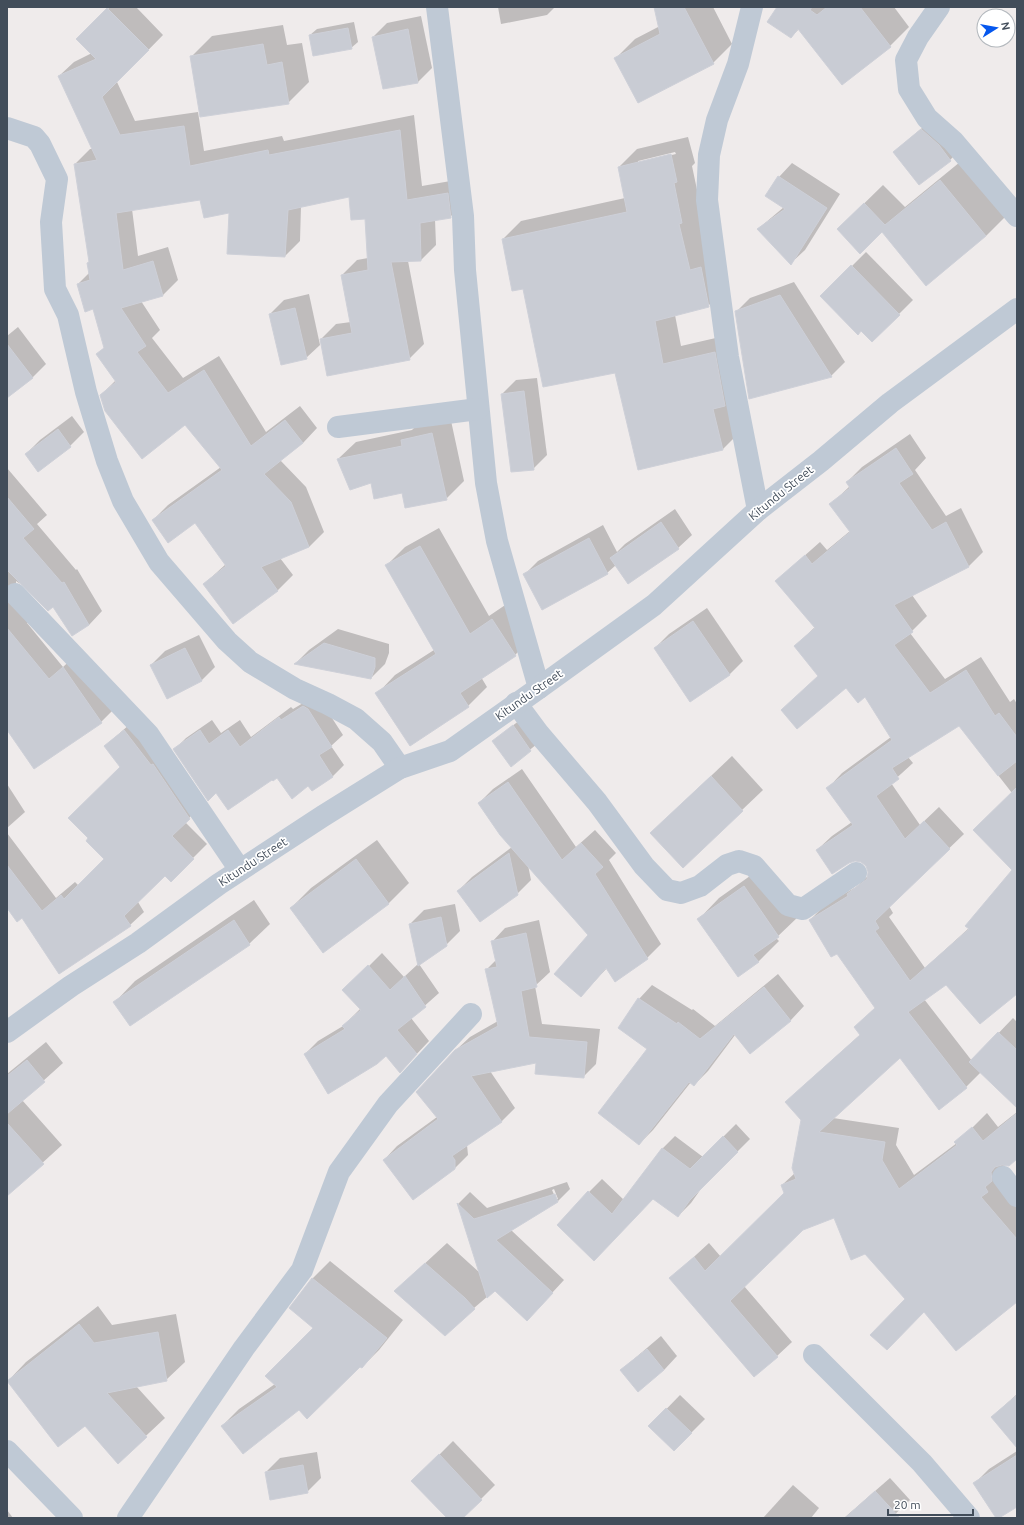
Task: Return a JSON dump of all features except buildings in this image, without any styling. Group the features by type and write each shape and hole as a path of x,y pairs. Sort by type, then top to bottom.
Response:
{"street":[{"path":"437,7 463,216 465,270 486,483 497,541 539,688"},
{"path":"752,7 738,64 717,120 709,155 707,200 728,357 758,510"},
{"path":"939,7 918,36 906,60 909,89 927,118 953,141 1017,216"},
{"path":"7,128 34,137 40,144 56,180 51,222 55,289 68,315 86,392 107,461 123,501 159,562 227,642 250,662 295,689 356,719 382,742 400,768"},
{"name":"Kitundu Street","path":"7,1032 71,986 138,943 240,870 400,768 450,751 539,688 654,605 758,510 821,461 890,403 1017,309"},
{"path":"338,427 478,409"},
{"path":"15,594 148,734 240,870"},
{"path":"516,703 539,734 597,802 644,866 667,890 681,893 700,886 727,865 739,861 754,866 788,905 803,909 856,873"},
{"path":"128,1518 244,1348 302,1270 339,1172 388,1104 471,1014"},
{"path":"1003,1177 1017,1196"},
{"path":"814,1355 922,1463 969,1518"},
{"path":"7,1451 72,1518"}]}
